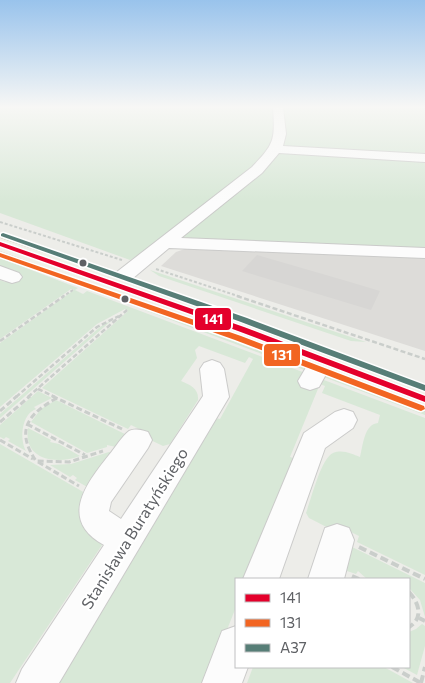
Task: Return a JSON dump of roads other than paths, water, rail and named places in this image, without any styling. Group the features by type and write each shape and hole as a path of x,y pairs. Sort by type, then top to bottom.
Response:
{"main road":[{"path":"0,231 136,271 425,378"},
{"path":"0,244 241,329 316,370 425,399"}],"lane":[{"path":"136,271 164,243 257,170 276,149 279,139"},
{"path":"276,149 425,158"},
{"path":"164,243 425,253"},
{"name":"Stanisława Buratyńskiego","path":"36,683 216,397 212,369"},
{"path":"261,578 314,441 344,420"},
{"path":"127,539 99,523 95,518 93,508 98,496 134,447"},
{"path":"326,578 337,540"},
{"path":"222,683 235,648"}]}
